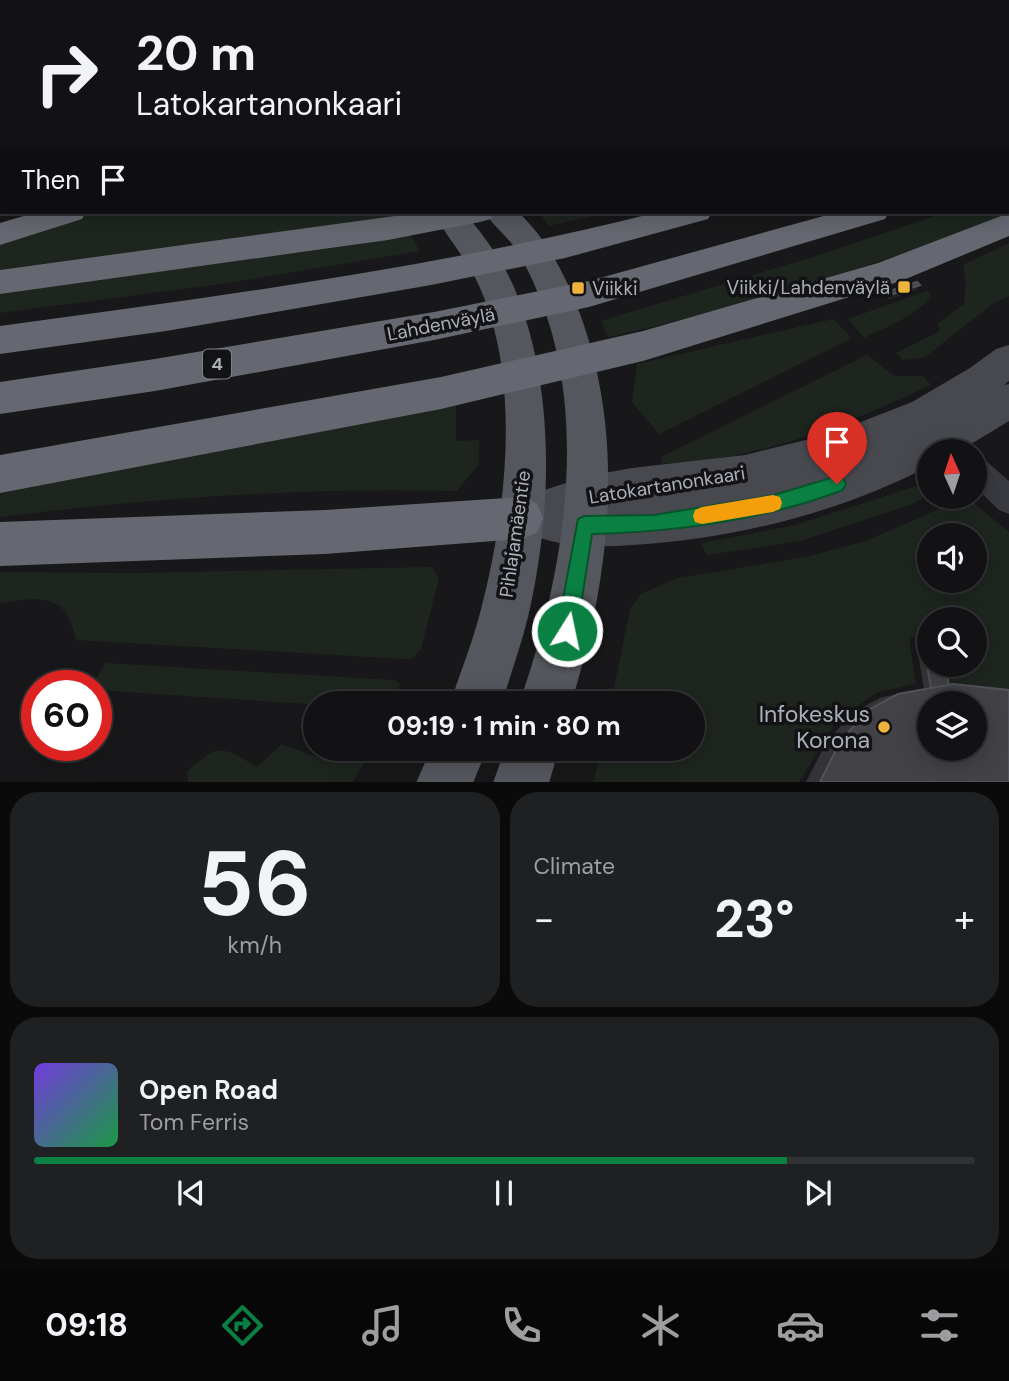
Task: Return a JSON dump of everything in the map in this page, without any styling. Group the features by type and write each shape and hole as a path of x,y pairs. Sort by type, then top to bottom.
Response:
{"highway":[{"path":"0,234 65,214"},
{"path":"0,282 387,229 469,214"},
{"path":"0,340 166,317 430,273 565,247 689,214"},
{"name":"Lahdenväylä","path":"0,398 155,375 434,326 589,294 867,214"},
{"path":"0,474 441,393 643,346 889,272 1009,224"},
{"path":"0,544 325,532 521,518"}],"main road":[{"name":"Pihlajamäentie","path":"450,214 473,241 495,278 516,339 523,388 526,452 521,518 503,621 479,691"},
{"path":"502,214 529,243 569,328 580,374 587,449 586,511 567,631 549,691"},
{"path":"444,782 454,761"},
{"path":"521,782 527,761"}],"street":[{"path":"201,0 244,0"},
{"name":"Latokartanonkaari","path":"950,439 962,393 1009,360"},
{"name":"Latokartanonkaari","path":"956,439 1009,400"},
{"name":"Latokartanonkaari","path":"521,518 586,511 654,524 774,503 858,478 917,456"},
{"path":"987,479 1009,500"}],"shaded area":[{"path":"88,214 390,214 392,218 0,274 0,242"},
{"path":"540,214 601,214 549,226"},
{"path":"940,214 1009,214 861,268 710,312 608,337 601,321 816,256"},
{"path":"410,235 420,251 228,283 0,313 0,290 343,247"},
{"path":"1009,243 1009,296 991,305 925,357 903,360 896,353 940,331 938,323 964,304 966,282 963,265"},
{"path":"926,291 931,293 921,307 864,338 848,319"},
{"path":"833,319 852,338 659,434 632,402 637,364"},
{"path":"867,355 894,376 923,376 931,385 833,427 766,448 732,456 661,464 663,456"},
{"path":"456,406 456,441 479,440 479,464 457,491 228,495 0,517 0,486"},
{"path":"917,486 917,501 910,505 800,541 707,555 701,543 792,526"},
{"path":"939,509 981,509 1009,532 1009,695 987,687 945,683 944,677 987,677 987,607 917,607 917,638 909,637 916,684 878,692 836,721 799,782 593,782 598,761 705,761 705,691 613,691 630,609 641,594 678,578 805,557 863,542"},
{"path":"432,567 439,578 421,649 413,658 406,659 76,640 66,613 50,601 39,599 0,603 0,572 136,573"},
{"path":"106,663 393,680 400,683 398,691 303,691 303,704 112,691 112,670 101,670"},
{"path":"282,744 303,752 303,761 365,761 353,782 188,782 187,771 214,752 228,752 257,767"}],"building":[{"path":"917,282 920,285 893,294 890,291"},
{"path":"929,677 947,677 949,685 931,688"},
{"name":"Infokeskus Korona","path":"953,684 1009,690 1009,782 820,782 840,742 868,710 898,694"}],"slow traffic":[{"path":"702,516 773,503"}],"place":[{"name":"Viikki/Lahdenväylä","path":"904,287"},
{"name":"Viikki","path":"578,288"},
{"name":"Infokeskus Korona","path":"884,727"}],"route":[{"path":"567,631 584,525 654,524 774,503 837,484"}]}
